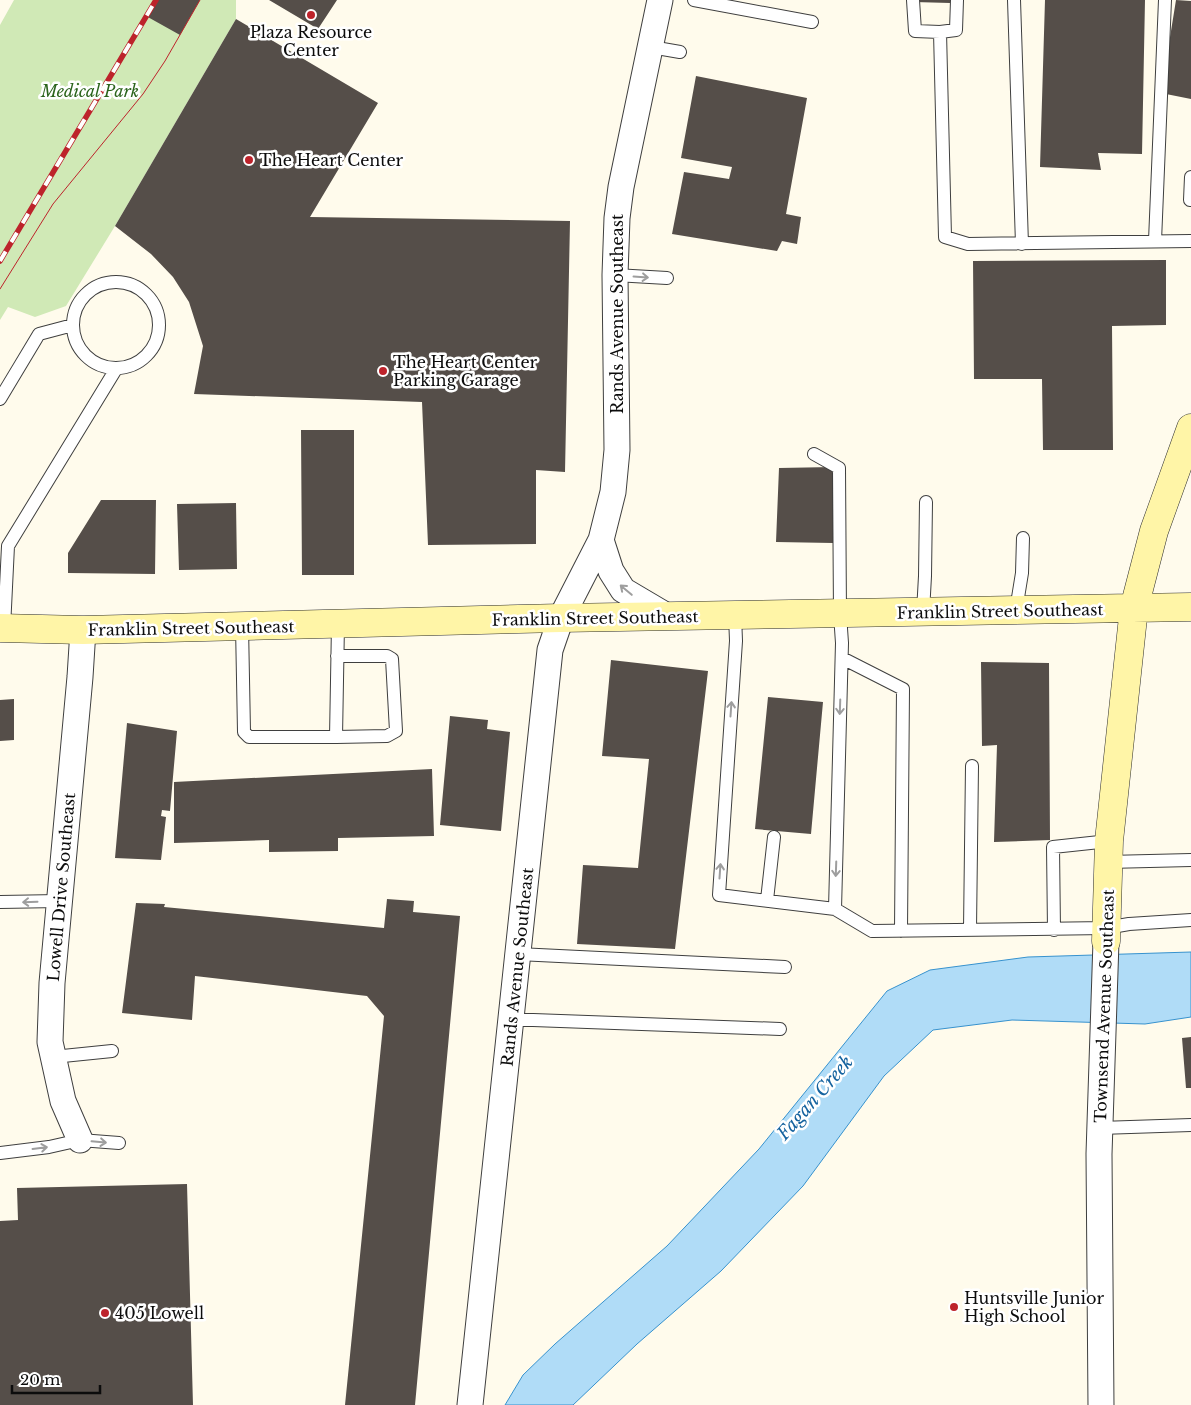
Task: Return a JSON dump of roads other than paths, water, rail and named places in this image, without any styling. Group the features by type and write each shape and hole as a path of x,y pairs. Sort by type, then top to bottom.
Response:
{"street":[{"name":"Rands Avenue Southeast","path":"470,1405 550,650 561,618 601,540 613,492 617,450 615,275 617,218 621,187 660,0"},
{"name":"Townsend Avenue Southeast","path":"1102,1405 1100,1128 1109,852 1134,608 1154,531 1191,428"},
{"path":"601,540 610,571 623,590 668,616"},
{"name":"Franklin Street Southeast","path":"2,628 83,630 561,618 1191,607"},
{"name":"Lowell Drive Southeast","path":"80,1140 63,1101 50,1042 52,984 83,630"}],"lane":[{"path":"694,0 710,1 812,22"},
{"path":"913,0 915,31 940,32 956,30 957,0"},
{"path":"1014,0 1022,244"},
{"path":"1155,241 1164,0"},
{"path":"940,32 945,237 968,244 1191,241"},
{"path":"651,47 680,52"},
{"path":"1191,177 1191,200"},
{"path":"615,275 667,278"},
{"path":"121,282 135,286 147,294 156,307 160,321 158,336 151,350 142,360 130,366 116,369 90,360 81,351 75,339 73,325 75,312 81,300 92,289 106,283 121,282"},
{"path":"0,399 39,334 73,325"},
{"path":"2,628 4,545 116,369"},
{"path":"814,454 839,468 842,658 835,909"},
{"path":"923,612 926,502"},
{"path":"1016,610 1022,573 1022,538"},
{"path":"735,615 736,641 719,894 835,909 872,931 1054,930 1080,928 1106,935 1129,924 1191,920"},
{"path":"336,737 338,624"},
{"path":"242,626 244,732 250,738 387,736 396,731 392,659 387,656 337,656"},
{"path":"842,658 903,689 901,931"},
{"path":"970,929 972,766"},
{"path":"767,900 774,837"},
{"path":"1054,930 1053,847 1191,860"},
{"path":"0,902 59,901"},
{"path":"518,954 785,967"},
{"path":"511,1020 780,1029"},
{"path":"53,1057 112,1051"},
{"path":"1100,1128 1191,1125"},
{"path":"0,1153 49,1147 80,1140 119,1143"}],"water":[{"name":"Fagan Creek","path":"1191,952 1191,1017 1145,1024 1012,1020 933,1030 884,1076 803,1186 721,1271 637,1344 573,1405 505,1405 523,1375 555,1344 667,1246 759,1149 887,991 930,970 1028,957"}],"tram line":[{"path":"0,289 53,204 143,94 165,61 200,0"}],"railway":[{"path":"0,261 156,0"}],"place":[{"name":"Plaza Resource Center","path":"311,15"},
{"name":"The Heart Center","path":"249,160"},
{"name":"The Heart Center Parking Garage","path":"383,371"},
{"name":"Huntsville Junior High School","path":"954,1307"},
{"name":"405 Lowell","path":"105,1313"}],"park label":[{"name":"Medical Park","path":"90,91"}]}
